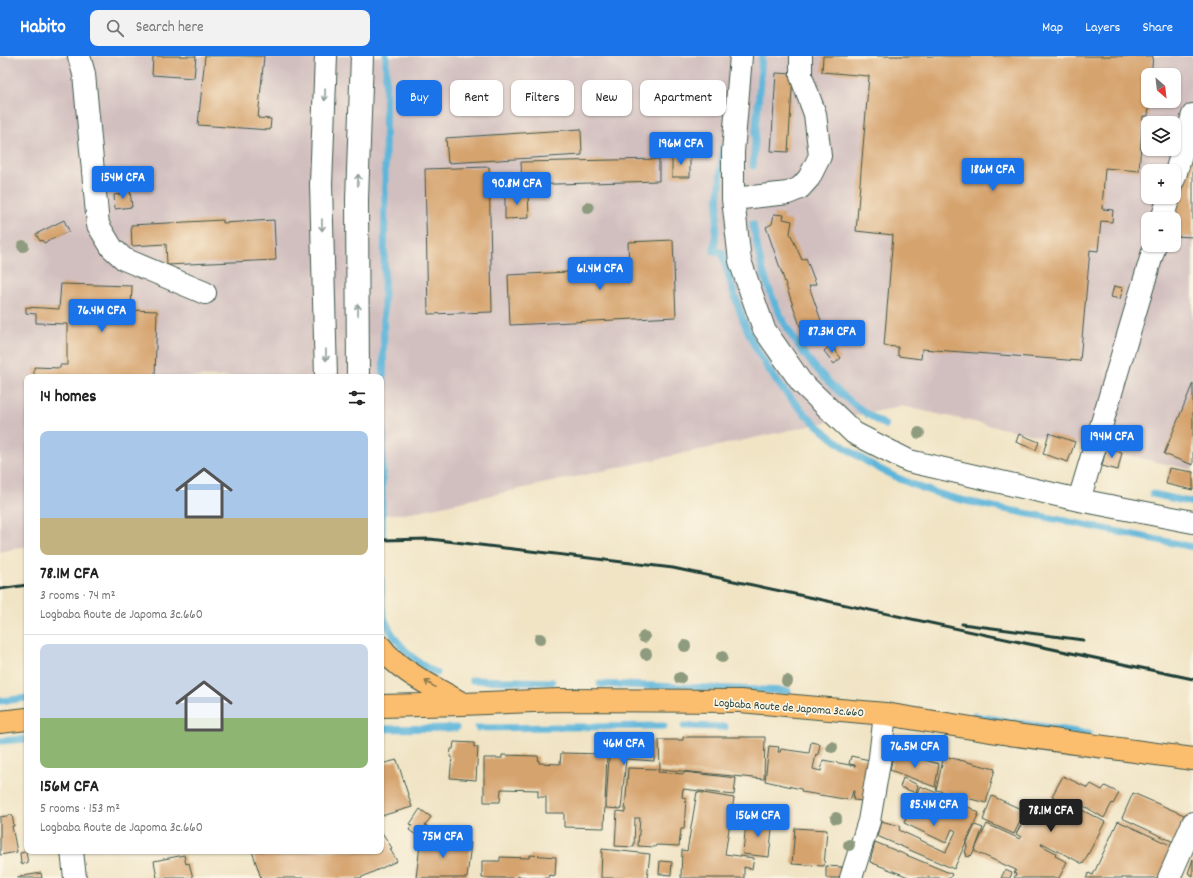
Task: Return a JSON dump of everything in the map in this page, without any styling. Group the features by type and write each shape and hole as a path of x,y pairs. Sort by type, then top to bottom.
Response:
{"main road":[{"path":"384,649 396,662 410,673 463,704"},
{"name":"Logbaba Route de Japoma 3c.660","path":"384,705 463,704 559,700 740,701 885,714 1009,734 1193,760"},
{"path":"0,722 24,719"}],"street":[{"path":"79,56 84,74 98,225 112,248 124,259 205,293"},
{"path":"326,56 322,184 326,374"},
{"path":"358,374 358,200 362,56"},
{"path":"741,56 733,152 733,199 740,261 764,329 801,382 854,433 909,461 1080,500 1193,522"},
{"path":"733,199 788,192 800,188 809,178 820,156 815,114 801,76 801,56"},
{"path":"1178,164 1193,115"},
{"path":"1080,500 1153,252"},
{"path":"851,878 869,821 880,757 885,714"},
{"path":"1168,878 1193,823"},
{"path":"72,854 75,878"}],"shaded area":[{"path":"0,56 1193,56 1193,470 901,406 405,514 384,514 384,374 24,374 24,547 0,552"}],"building":[{"path":"153,56 196,56 194,78 152,75"},
{"path":"205,56 264,56 258,118 271,119 270,130 198,125"},
{"path":"823,56 1153,56 1152,68 1141,68 1141,108 1149,108 1148,116 1141,116 1139,171 1105,168 1102,209 1113,210 1112,222 1101,221 1098,251 1090,250 1080,361 922,349 921,359 898,356 898,347 884,346 893,235 856,231 869,76 822,72"},
{"path":"776,73 793,74 788,152 771,151"},
{"path":"581,129 582,155 448,163 446,138"},
{"path":"1193,150 1193,237 1181,236 1181,212 1175,212 1177,204 1181,204 1181,191"},
{"path":"672,156 690,156 690,177 672,177"},
{"path":"659,159 659,181 522,185 521,162"},
{"path":"489,167 492,312 428,314 425,169"},
{"path":"130,190 132,207 115,209 114,195"},
{"path":"528,192 529,218 505,219 505,193"},
{"path":"774,214 784,215 783,219 792,221 790,233 802,260 806,258 816,284 809,286 824,329 808,335 800,326 766,227 772,224"},
{"path":"64,220 69,231 44,243 42,240 40,241 36,234"},
{"path":"223,220 223,223 274,220 276,260 167,265 166,244 132,246 131,225"},
{"path":"673,240 676,317 510,325 508,275 629,269 628,242"},
{"path":"61,284 132,286 131,310 157,311 155,374 34,374 34,367 60,368 60,365 67,365 67,324 36,323 36,314 26,313 26,307 59,309"},
{"path":"1114,286 1123,288 1120,299 1111,297"},
{"path":"831,345 841,358 834,364 824,351"},
{"path":"1193,383 1193,465 1164,454"},
{"path":"1049,433 1075,442 1068,462 1043,454"},
{"path":"1019,434 1039,442 1036,450 1016,442"},
{"path":"1106,449 1122,452 1118,470 1102,466"},
{"path":"1169,468 1193,472 1193,490 1166,484"},
{"path":"683,737 765,737 764,779 660,769 659,740 683,740"},
{"path":"610,739 655,742 654,761 626,759 621,809 606,808"},
{"path":"454,742 474,743 474,747 478,747 476,780 450,778 452,757 450,757"},
{"path":"811,742 820,744 813,769 821,771 823,760 855,766 849,764 851,756 874,761 864,801 853,800 854,791 850,800 802,792 801,789 765,781 769,746 779,747 778,752 780,752 781,749 809,753"},
{"path":"894,752 939,764 935,787 890,770"},
{"path":"561,753 607,754 604,828 564,827 564,813 546,813 546,797 538,797 538,790 501,789 500,802 484,802 484,758 502,758 502,755 538,756 539,763 560,764"},
{"path":"944,756 995,769 986,803 936,790"},
{"path":"397,760 412,807 384,815 384,763"},
{"path":"628,768 659,769 658,772 684,774 684,772 736,778 734,795 683,789 682,797 686,798 684,829 681,829 679,846 638,846 640,818 635,818 634,847 615,846 617,811 625,812"},
{"path":"1063,776 1088,788 1091,784 1102,790 1105,786 1119,793 1104,818 1082,805 1080,809 1105,822 1083,864 1042,843 1041,845 1056,853 1055,856 1067,862 1059,878 1014,878 1016,874 1014,873 1016,870 974,851 987,824 1020,839 1021,837 1016,834 1031,807 1047,815 1056,798 1052,796"},
{"path":"903,778 918,785 916,793 900,787"},
{"path":"920,786 964,804 979,813 954,869 877,836 881,821 900,826 899,830 946,852 956,831 952,829 946,843 904,823"},
{"path":"697,792 734,798 725,854 754,858 752,869 744,867 744,878 681,878 682,850 687,851"},
{"path":"1133,793 1191,818 1180,845 1122,818"},
{"path":"992,796 1025,811 1014,834 983,820"},
{"path":"420,809 431,817 425,825 428,827 420,838 409,830 412,825 410,824"},
{"path":"12,815 14,826 12,826 17,852 0,855 0,817"},
{"path":"767,819 773,819 769,857 743,854 746,821 767,823"},
{"path":"1118,821 1181,850 1168,878 1086,878 1089,873 1093,875"},
{"path":"975,825 983,828 975,849 969,857 966,856 967,854 965,853 966,845"},
{"path":"795,828 827,830 824,866 792,864"},
{"path":"384,836 392,848 390,849 397,861 360,878 261,878 253,854 384,854"},
{"path":"421,837 471,843 467,878 416,878"},
{"path":"875,842 952,874 950,878 911,878 870,862"},
{"path":"602,849 650,854 647,878 601,878"},
{"path":"24,852 24,854 26,854 28,863 21,864 20,853"},
{"path":"184,855 186,864 189,863 193,878 157,878 154,861"},
{"path":"530,855 556,857 555,876 549,875 548,878 526,878 518,876 518,878 482,878 482,861 500,861 500,857 529,858"},
{"path":"1193,859 1193,876 1188,873"},
{"path":"660,861 672,862 671,875 659,874"},
{"path":"826,866 842,867 842,878 826,878"},
{"path":"1005,870 1012,873 1010,878 1001,878"},
{"path":"41,873 42,878 18,878 18,877"}],"waterway":[{"path":"383,374 386,56"},
{"path":"753,166 762,56"},
{"path":"723,148 714,251 722,252 739,309 759,354 776,380 795,404 817,425 841,445 867,462 894,476 936,493 983,505 1193,547"},
{"path":"753,224 761,263 768,286 777,308 800,348 830,383 865,413 885,425"},
{"path":"1153,494 1193,503"},
{"path":"384,616 391,632 404,649 420,663 437,673"},
{"path":"472,680 552,682"},
{"path":"600,684 788,691"},
{"path":"0,701 24,698"},
{"path":"974,716 1089,734"},
{"path":"478,728 664,726"},
{"path":"684,726 725,727"},
{"path":"384,729 456,728"},
{"path":"0,741 24,739"}],"railway":[{"path":"384,540 430,539 673,568 1193,679"},
{"path":"0,589 24,585"},
{"path":"962,624 1083,640"}]}
